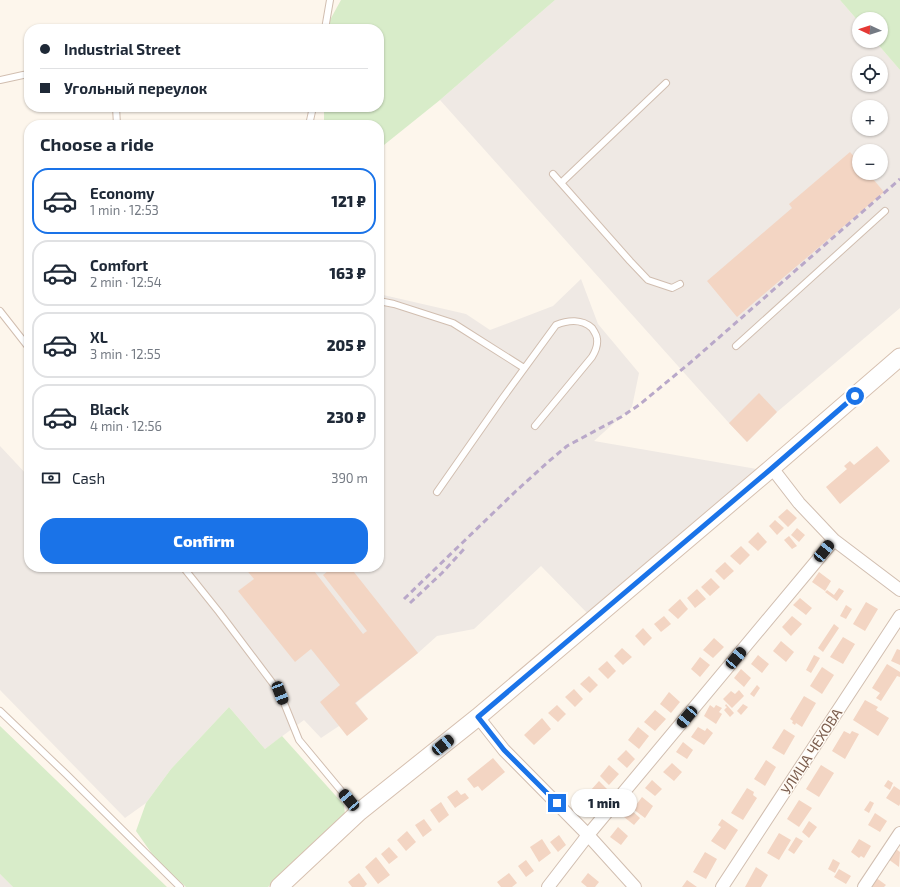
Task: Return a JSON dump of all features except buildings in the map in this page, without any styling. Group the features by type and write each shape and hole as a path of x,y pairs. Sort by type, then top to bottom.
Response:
{"street":[{"path":"284,885 359,812 478,717 772,468 900,356"},
{"path":"772,468 800,503 834,540 900,590"},
{"path":"548,887 588,835 834,540"},
{"name":"УЛИЦА ЧЕХОВА","path":"722,887 900,616"},
{"path":"478,717 504,750 588,835 635,887"},
{"path":"864,887 900,833"}],"lane":[{"path":"326,24 330,0"},
{"path":"0,80 24,75"},
{"path":"561,183 666,83"},
{"path":"553,174 648,280 672,288 680,284"},
{"path":"736,346 885,212"},
{"path":"384,301 454,323 524,368"},
{"path":"0,311 24,342"},
{"path":"437,492 556,325 563,322 584,323 594,331 598,338 592,357 535,426"},
{"path":"187,572 224,618 280,693 299,740 359,812"},
{"path":"0,710 180,887"}],"shaded area":[{"path":"555,0 840,0 852,14 852,48 881,48 888,56 852,56 852,92 888,92 888,56 900,70 900,308 777,412 747,442 440,100"},
{"path":"581,279 598,324 639,373 632,407 594,441 768,471 593,619 541,566 474,629 437,636 356,703 368,719 339,726 321,738 304,720 265,749 229,707 171,769 146,803 125,818 0,690 0,446 24,472 24,572 384,572 384,295 466,314 490,330 553,306"},
{"path":"0,874 13,887 0,887"}],"green space":[{"path":"341,0 555,0 440,100 384,145 384,120 324,120 324,112 384,112 384,24 328,24"},
{"path":"840,0 900,0 900,70 881,48 888,48 888,12 852,12 852,14"},
{"path":"229,707 265,749 282,736 344,805 345,814 340,823 268,887 186,887 157,861 136,831 146,803 171,769"},
{"path":"0,726 167,887 13,887 0,874"}],"railway":[{"path":"404,599 548,462 567,446 621,417 639,405 691,362 900,179"},
{"path":"410,603 442,573 465,548"}],"route":[{"path":"557,803 504,750 478,717 855,396"}]}
